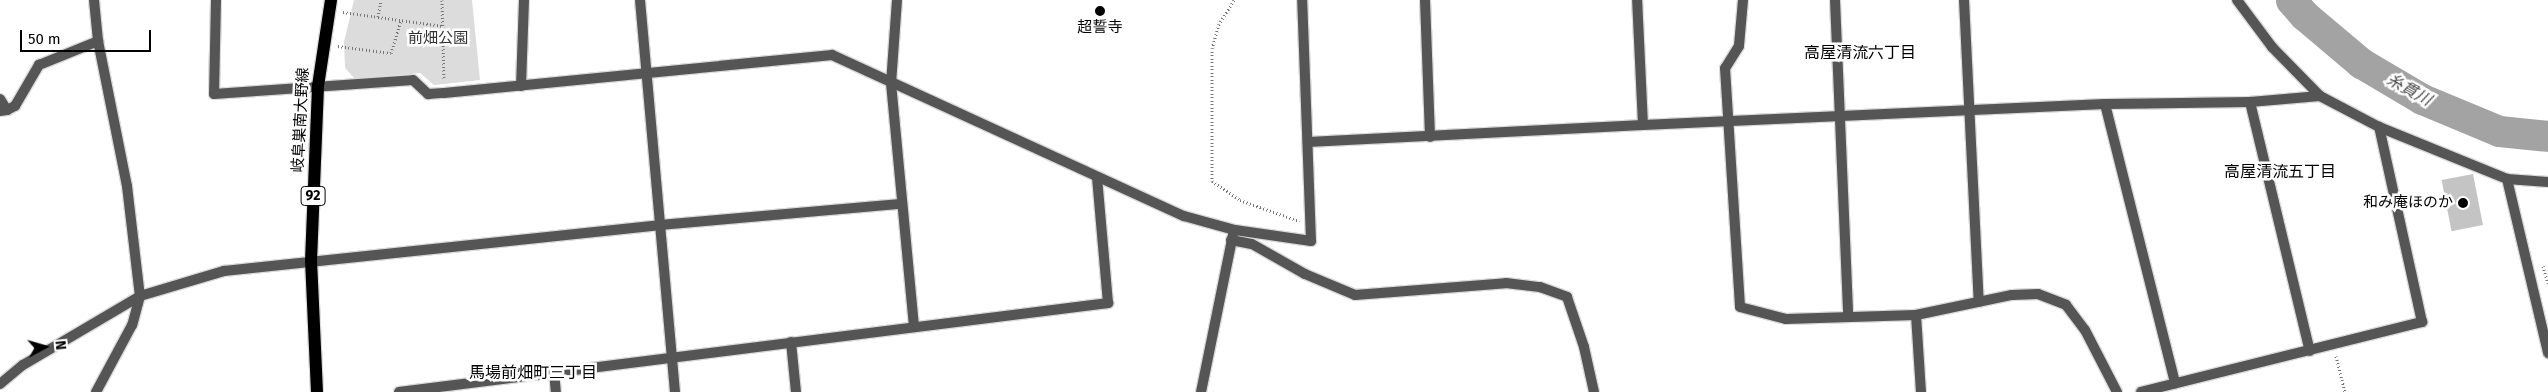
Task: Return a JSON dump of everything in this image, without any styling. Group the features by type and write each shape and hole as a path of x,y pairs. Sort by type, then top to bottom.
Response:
{"main road":[{"name":"岐阜巣南大野線","path":"317,392 311,261 318,86 330,5"}],"street":[{"path":"94,0 98,42 127,186 140,296 132,325 96,392"},
{"path":"216,0 214,94 413,80 428,94 444,93 832,55 1184,216 1235,230 1311,241 1302,0"},
{"path":"521,86 524,0"},
{"path":"640,0 675,392"},
{"path":"897,0 890,82 914,327"},
{"path":"1425,0 1430,137"},
{"path":"1637,0 1643,125"},
{"path":"1744,0 1739,46 1725,68 1740,307 1786,319 1916,315 1979,302 2038,294 2066,306 2085,330 2117,392"},
{"path":"1835,0 1842,118 1848,316"},
{"path":"1964,0 1971,109 1979,302"},
{"path":"2237,0 2272,47 2320,96 2379,127 2507,179 2548,182"},
{"path":"0,99 4,110 15,106 39,65 98,42"},
{"path":"1308,142 1643,125 1842,118 1971,109 2105,104 2250,102 2320,96"},
{"path":"2250,102 2310,351"},
{"path":"2105,104 2175,383"},
{"path":"2140,392 2422,322 2379,127"},
{"path":"399,392 671,356 1108,303 1097,177"},
{"path":"2507,179 2548,353"},
{"path":"0,384 22,365 140,296 224,272 311,261 659,225 901,204"},
{"path":"1201,392 1231,240 1235,230"},
{"path":"1231,240 1252,244 1305,274 1355,295 1506,283 1540,287 1567,297 1584,347 1594,392"},
{"path":"1916,315 1921,392"},
{"path":"791,342 796,392"},
{"path":"554,371 556,392"}],"path":[{"path":"378,17 381,0"},
{"path":"442,0 444,93"},
{"path":"1234,0 1219,24 1212,48 1212,181 1240,200 1310,225"},
{"path":"330,5 378,17 443,26"},
{"path":"323,44 390,53 401,20"},
{"path":"2333,345 2345,392"}],"green space":[{"name":"前畑公園","path":"354,0 472,0 480,80 434,85 420,73 356,80 345,68 344,42"}],"building":[{"name":"和み庵ほのか","path":"2473,174 2483,225 2452,231 2442,180"}],"waterway":[{"name":"糸貫川","path":"2291,0 2304,15 2361,63 2422,99 2499,131 2548,136"}],"place":[{"name":"超誓寺","path":"1100,11"},
{"name":"和み庵ほのか","path":"2463,203"}],"district":[{"name":"高屋清流六丁目","path":"1860,53"},
{"name":"高屋清流五丁目","path":"2280,172"},
{"name":"馬場前畑町三丁目","path":"533,373"}]}
